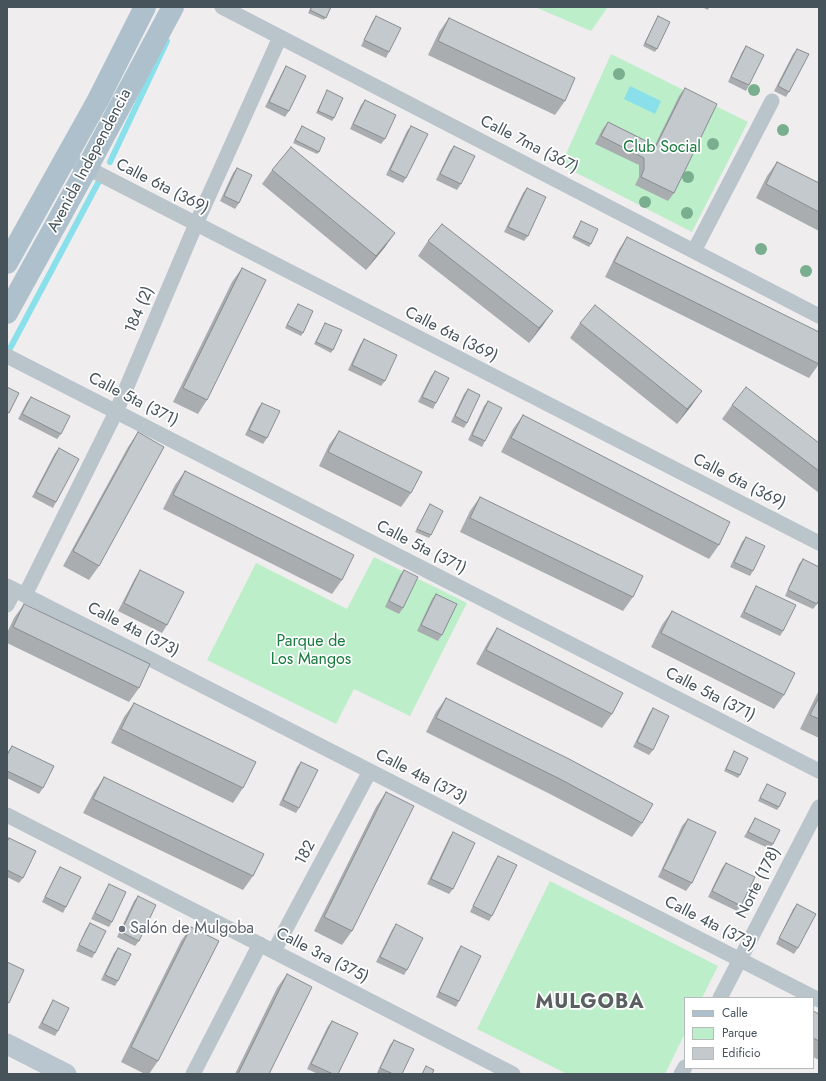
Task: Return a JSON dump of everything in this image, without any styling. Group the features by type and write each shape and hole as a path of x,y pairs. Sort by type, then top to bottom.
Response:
{"main road":[{"name":"Avenida Independencia","path":"7,263 98,100 145,7"},
{"name":"Avenida Independencia","path":"7,314 87,168 172,7"}],"street":[{"name":"Calle 7ma (367)","path":"222,7 819,316"},
{"name":"184 (2)","path":"7,605 116,412 196,224 280,37"},
{"path":"694,251 772,101"},
{"name":"Calle 6ta (369)","path":"66,157 819,543"},
{"name":"Calle 5ta (371)","path":"7,356 819,772"},
{"name":"Calle 4ta (373)","path":"16,590 813,997"},
{"name":"182","path":"274,952 370,771"},
{"name":"Norte (178)","path":"721,997 819,806"},
{"name":"Calle 3ra (375)","path":"7,815 513,1074"},
{"path":"193,1074 260,944"},
{"path":"7,1044 66,1074"}],"green space":[{"path":"535,7 608,7 591,31"},
{"name":"Club Social","path":"611,54 748,122 692,232 561,165"},
{"name":"Parque de Los Mangos","path":"374,557 467,603 410,716 354,689 336,724 207,660 256,563 347,609"},
{"path":"550,881 718,966 702,997 684,997 684,1035 665,1074 567,1074 477,1029"}],"water":[{"path":"630,86 661,101 655,114 624,99"}],"building":[{"path":"312,7 331,7 326,18 310,10"},
{"path":"376,16 401,28 389,52 364,40"},
{"path":"658,16 670,22 657,49 645,43"},
{"path":"449,18 575,78 565,101 438,41"},
{"path":"746,46 764,55 749,85 731,77"},
{"path":"797,49 809,54 789,92 778,86"},
{"path":"286,66 306,76 289,111 269,102"},
{"path":"685,88 717,104 674,193 641,177 644,169 644,158 601,136 608,122 656,146"},
{"path":"327,90 343,98 334,118 318,111"},
{"path":"365,100 396,115 385,139 353,124"},
{"path":"302,126 325,138 319,152 295,140"},
{"path":"411,126 428,134 406,178 390,170"},
{"path":"454,146 475,156 461,184 440,174"},
{"path":"291,147 395,233 376,256 272,170"},
{"path":"777,162 819,183 819,212 766,184"},
{"path":"237,168 252,175 239,203 224,196"},
{"path":"527,188 546,197 528,236 508,227"},
{"path":"581,221 598,229 591,244 574,236"},
{"path":"442,224 553,311 539,328 428,241"},
{"path":"627,237 819,332 819,364 614,262"},
{"path":"242,268 266,280 207,400 183,388"},
{"path":"298,304 313,311 303,333 287,325"},
{"path":"595,305 702,391 687,409 580,323"},
{"path":"325,323 342,330 333,350 316,342"},
{"path":"364,339 397,355 385,381 352,365"},
{"path":"435,371 449,378 436,403 422,397"},
{"path":"7,387 19,393 9,413 7,412"},
{"path":"746,387 819,443 819,471 732,405"},
{"path":"468,389 480,395 467,423 455,416"},
{"path":"31,397 70,416 61,434 22,414"},
{"path":"488,401 502,408 485,441 472,435"},
{"path":"262,403 280,411 267,438 249,430"},
{"path":"523,415 730,522 719,545 511,438"},
{"path":"339,431 422,472 411,493 328,452"},
{"path":"138,432 164,447 99,566 73,551"},
{"path":"59,448 79,459 56,502 36,492"},
{"path":"185,471 354,555 342,580 173,495"},
{"path":"480,497 643,576 633,597 470,518"},
{"path":"430,504 443,511 431,535 417,529"},
{"path":"746,537 765,546 753,571 734,562"},
{"path":"803,559 819,567 819,599 817,604 788,590"},
{"path":"140,570 184,592 167,625 124,603"},
{"path":"404,570 418,577 403,608 389,601"},
{"path":"756,586 796,605 783,631 744,612"},
{"path":"436,594 457,604 442,635 421,625"},
{"path":"24,604 150,664 139,688 13,627"},
{"path":"672,611 795,673 784,695 661,633"},
{"path":"497,628 623,693 612,714 486,650"},
{"path":"819,697 819,719 810,715"},
{"path":"446,698 571,760 653,804 642,823 560,779 436,718"},
{"path":"134,703 256,762 243,788 121,729"},
{"path":"653,708 669,716 653,750 637,742"},
{"path":"12,746 54,766 43,788 7,771 7,755"},
{"path":"734,751 748,758 740,775 726,769"},
{"path":"301,762 318,770 299,808 283,800"},
{"path":"104,777 264,854 253,876 93,799"},
{"path":"767,784 786,793 779,807 760,798"},
{"path":"386,792 414,806 352,931 324,917"},
{"path":"755,818 780,830 773,844 748,832"},
{"path":"688,819 716,832 692,883 663,869"},
{"path":"453,832 475,843 453,889 431,879"},
{"path":"9,838 36,851 23,878 7,870 7,842"},
{"path":"498,856 517,865 492,916 473,906"},
{"path":"726,863 755,877 741,906 712,891"},
{"path":"60,867 81,877 66,907 45,897"},
{"path":"109,884 126,892 112,922 95,913"},
{"path":"138,896 156,905 139,941 121,932"},
{"path":"797,904 816,914 798,948 779,938"},
{"path":"90,923 106,931 95,953 79,945"},
{"path":"396,924 423,938 407,970 380,957"},
{"path":"191,927 219,941 158,1061 131,1047"},
{"path":"461,946 481,956 459,1001 439,992"},
{"path":"118,948 131,954 118,981 105,975"},
{"path":"7,962 24,970 9,1003 7,1002"},
{"path":"287,974 312,987 269,1074 238,1074"},
{"path":"53,1000 69,1008 58,1031 42,1023"},
{"path":"814,1012 819,1014 819,1041 814,1038"},
{"path":"332,1021 358,1033 338,1074 333,1074 311,1064"},
{"path":"394,1040 414,1049 402,1074 393,1074 380,1068"},
{"path":"426,1066 434,1070 432,1074 422,1074"}],"waterway":[{"path":"110,162 167,41"},
{"path":"7,354 98,183"}],"place":[{"name":"Salón de Mulgoba","path":"122,929"}],"district":[{"name":"MULGOBA","path":"590,1003"}]}
